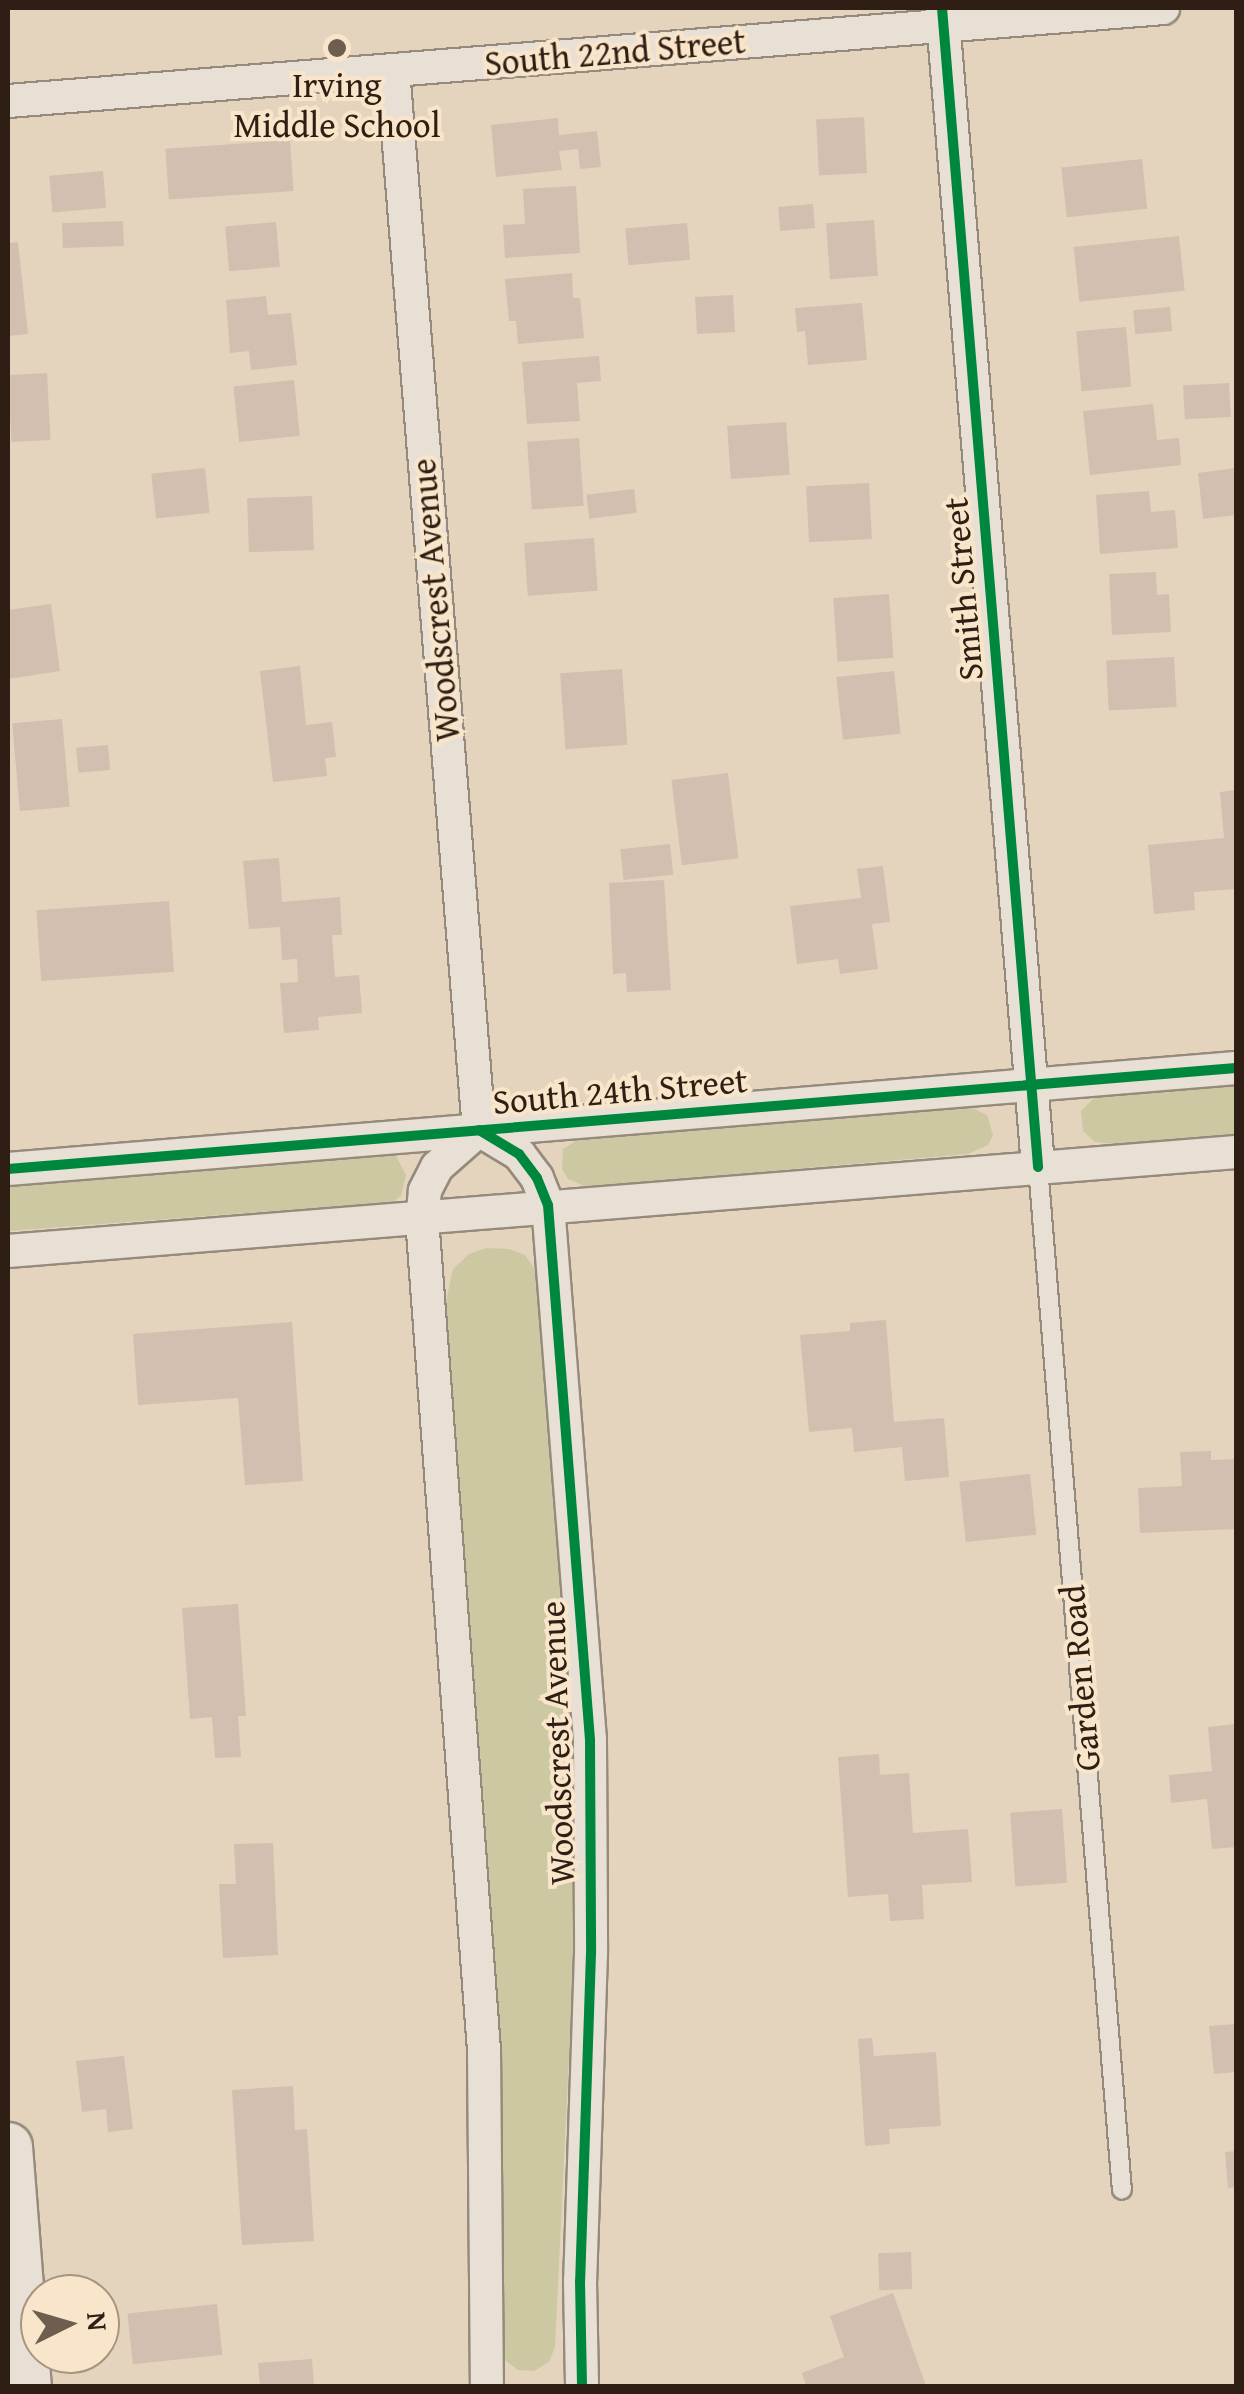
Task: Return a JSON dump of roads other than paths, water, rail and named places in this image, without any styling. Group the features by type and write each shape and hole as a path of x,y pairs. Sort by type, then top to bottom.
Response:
{"main road":[{"path":"8,2147 28,2386"}],"street":[{"name":"South 22nd Street","path":"8,102 392,70 943,16 1163,8"},
{"name":"Smith Street","path":"943,16 1038,1167"},
{"name":"Woodscrest Avenue","path":"392,70 478,1130 519,1154 538,1178 548,1206 590,1740 591,1953 580,2281 582,2386"},
{"name":"South 24th Street","path":"8,1169 1236,1068"},
{"path":"478,1130 437,1166 425,1192 422,1218 484,2051 486,2386"},
{"path":"8,1250 1236,1152"}],"lane":[{"name":"Garden Road","path":"1038,1167 1122,2190"}],"place":[{"name":"Irving Middle School","path":"337,48"}]}
